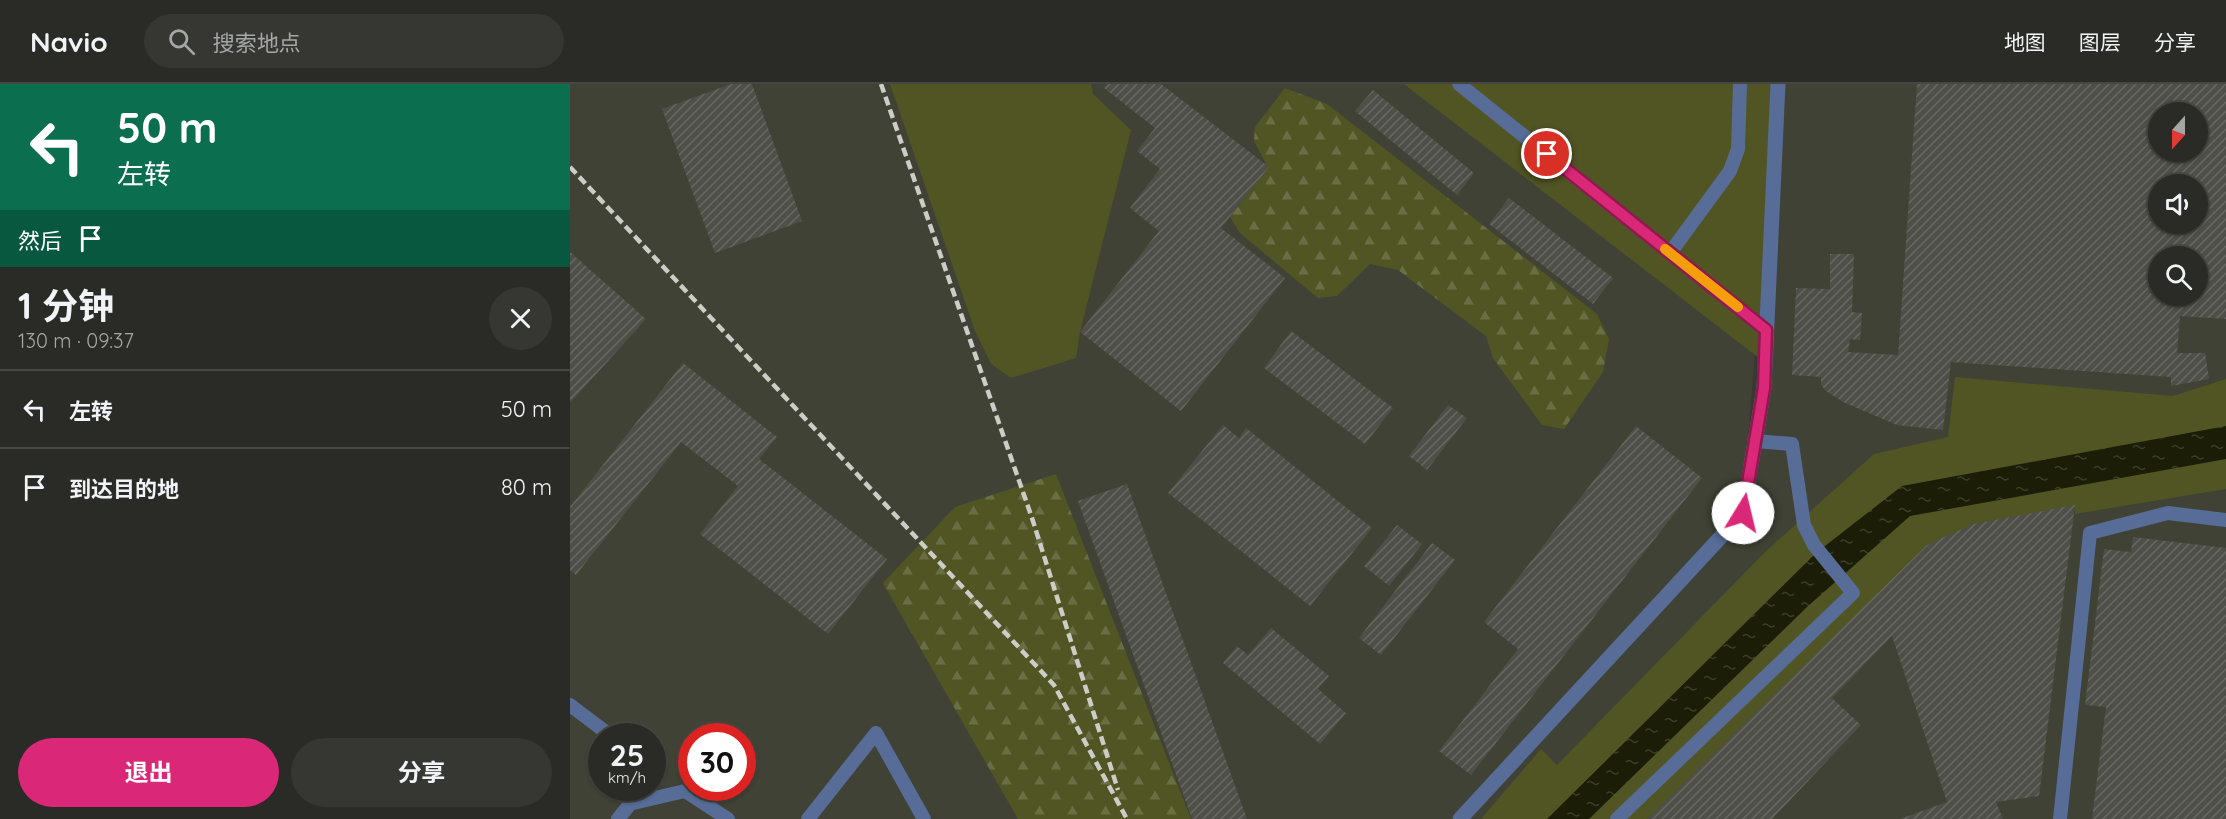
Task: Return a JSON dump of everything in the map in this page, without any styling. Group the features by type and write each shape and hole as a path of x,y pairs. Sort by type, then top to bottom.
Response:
{"street":[{"path":"1460,819 1743,513 1764,388 1778,84"}],"lane":[{"path":"1459,84 1766,330"},
{"path":"1670,253 1730,171 1738,149 1740,84"},
{"path":"1617,819 1853,593 1814,545 1804,525 1792,444 1755,441"},
{"path":"2060,819 2090,533 2168,513 2226,520"},
{"path":"570,705 594,723"},
{"path":"808,819 876,733 924,819"},
{"path":"629,804 685,791 728,819"},
{"path":"618,819 632,801"}],"shaded area":[{"path":"570,84 1776,84 1743,503 1764,388 1778,84 2226,84 2226,819 570,819"}],"green space":[{"path":"890,84 1091,84 1093,94 1131,130 1080,332 1076,358 1011,378 991,364 975,331"},
{"path":"1404,84 1779,84 1768,365"},
{"path":"1285,88 1327,104 1597,314 1609,339 1603,372 1564,429 1542,425 1493,358 1486,336 1398,270 1370,264 1337,296 1318,298 1240,233 1230,217 1268,168 1254,141 1255,127"},
{"path":"1955,377 2173,396 2226,379 2226,489 2075,514 2075,506 1973,524 1647,819 1481,819 1541,749 1557,765 1764,553 1874,454 1948,437"},
{"path":"1056,474 1191,819 1018,819 883,583 955,507"}],"water":[{"path":"2226,426 2226,459 1910,516 1807,607 1589,819 1547,819 1816,553 1902,486"}],"building":[{"path":"731,84 752,84 802,221 715,253 662,109"},
{"path":"1107,84 1161,84 1269,167 1221,228 1285,278 1181,411 1080,332 1159,231 1130,208 1160,169 1137,151 1155,128 1104,88"},
{"path":"1917,84 2226,84 2226,319 2180,316 2177,353 2205,353 2209,379 2171,386 2171,377 1951,362 1943,430 1897,425 1845,403 1826,391 1821,385 1821,377 1792,375 1796,288 1830,289 1830,254 1854,254 1852,312 1862,313 1860,340 1850,339 1848,352 1898,355"},
{"path":"1373,90 1474,173 1457,195 1355,111"},
{"path":"1509,198 1613,278 1593,304 1489,224"},
{"path":"570,252 646,319 570,403"},
{"path":"1291,331 1393,408 1365,444 1264,368"},
{"path":"683,363 777,437 759,459 887,559 828,634 700,534 738,486 681,442 576,575 570,571 570,507"},
{"path":"1448,405 1467,418 1427,470 1409,456"},
{"path":"1223,425 1239,438 1246,428 1372,528 1310,606 1168,493"},
{"path":"1636,426 1702,478 1471,775 1439,751 1518,649 1484,622"},
{"path":"1127,484 1247,819 1192,819 1078,501"},
{"path":"2075,505 2039,796 1996,802 2003,819 1900,819 1947,802 1892,636 1832,698 1861,725 1772,819 1647,819 1927,545 1973,524"},
{"path":"1397,525 1422,544 1389,586 1364,566"},
{"path":"2133,537 2226,548 2226,819 2092,819 2106,707 2085,705 2104,549 2131,552"},
{"path":"1432,543 1455,560 1381,655 1359,638"},
{"path":"1271,628 1329,676 1318,689 1346,713 1320,744 1223,663 1237,646 1248,655"}],"railway":[{"path":"881,84 1032,518 1118,790"},
{"path":"570,167 1054,685 1127,819"}],"slow traffic":[{"path":"1665,249 1738,307"}],"route":[{"path":"1547,154 1766,330 1764,388 1743,513"}]}
